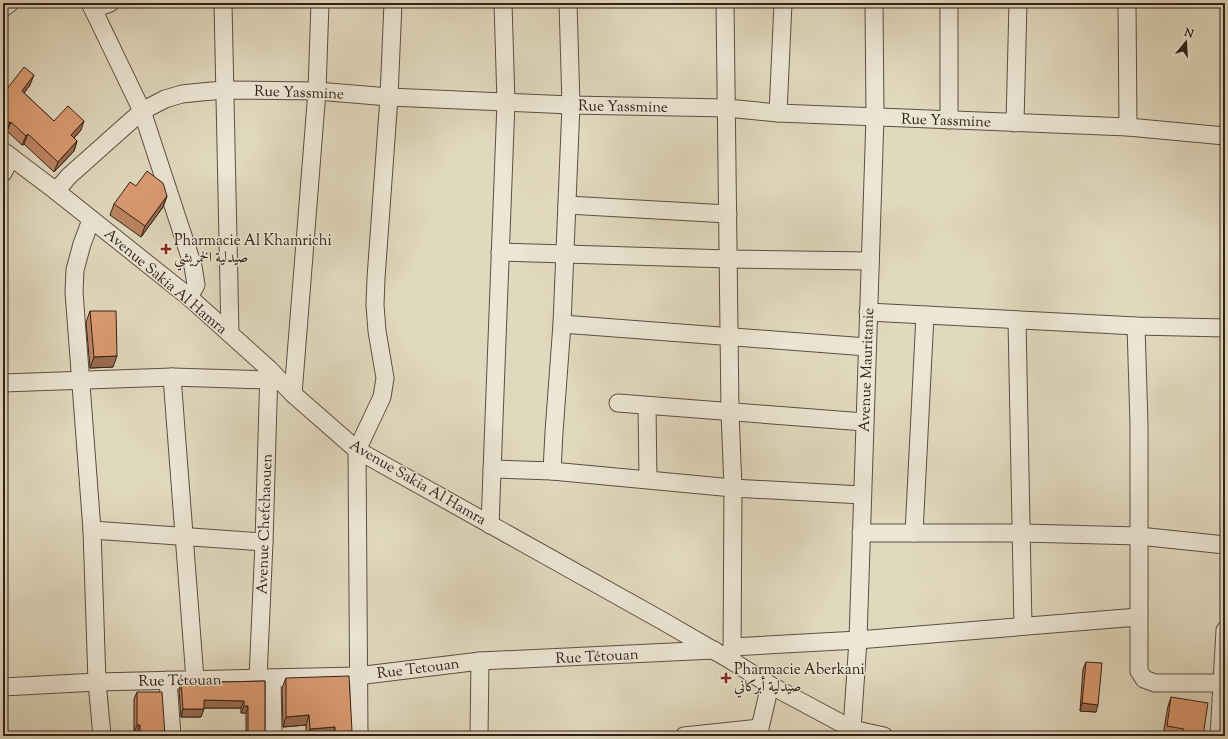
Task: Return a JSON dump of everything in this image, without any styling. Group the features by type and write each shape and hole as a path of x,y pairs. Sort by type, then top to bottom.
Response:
{"street":[{"path":"3,8 10,3"},
{"path":"110,3 91,6 142,111 193,266 196,285 189,297"},
{"path":"223,3 230,334"},
{"path":"293,394 317,91 320,3"},
{"path":"359,736 357,676 357,450 382,397 385,378 377,331 375,305 389,97 393,3"},
{"path":"490,525 506,102 503,3"},
{"path":"552,471 562,324 571,105 568,3"},
{"path":"725,3 730,412 733,488 732,654 858,640 1138,617"},
{"path":"778,113 783,3"},
{"name":"Avenue Mauritanie","path":"853,732 858,640 875,117 874,3"},
{"path":"948,3 949,120"},
{"path":"1015,122 1018,3"},
{"path":"1127,3 1128,127"},
{"name":"Rue Yassmine","path":"56,191 69,176 142,111 164,99 182,94 224,90 317,91 389,97 571,105 727,108 778,113 1128,127 1225,136"},
{"path":"3,173 7,154"},
{"name":"Avenue Sakia Al Hamra","path":"7,154 189,297 230,334 269,375 357,450 714,650 732,654 770,685 853,732 884,736"},
{"path":"567,205 728,214"},
{"path":"92,220 82,244 75,270 74,292 92,530 97,682 102,736"},
{"path":"500,252 729,259 870,261"},
{"path":"868,312 1136,326 1225,328"},
{"path":"914,533 925,315"},
{"path":"1017,320 1023,626"},
{"path":"562,324 867,348"},
{"path":"1136,326 1140,424 1138,617 1139,671 1144,679 1155,683 1222,683"},
{"path":"3,383 269,375"},
{"name":"Avenue Chefchaouen","path":"269,375 264,542 265,678 273,736"},
{"path":"172,377 195,679"},
{"path":"618,403 864,422"},
{"path":"647,406 648,479"},
{"path":"492,468 552,471 733,488 862,494"},
{"path":"92,530 264,542"},
{"path":"861,533 1022,533 1139,536 1225,545"},
{"path":"1219,736 1225,630"},
{"name":"Rue Tétouan","path":"480,661 714,650"},
{"path":"479,736 480,661"},
{"name":"Rue Tetouan","path":"357,676 480,661"},
{"name":"Rue Tétouan","path":"3,687 97,682 357,676"},
{"path":"168,680 172,736"},
{"path":"684,736 760,732 770,685"}],"building":[{"path":"24,67 34,75 22,91 54,121 68,106 84,121 71,135 77,141 58,162 28,134 26,136 11,122 10,123 3,118 3,94"},
{"path":"147,171 163,183 167,196 145,226 114,204 130,182 136,186"},
{"path":"90,311 116,311 117,356 94,357"},
{"path":"1086,662 1102,663 1098,705 1082,703"},
{"path":"349,676 352,731 335,732 335,727 310,729 309,715 286,717 286,678"},
{"path":"265,681 265,736 248,736 248,706 244,706 244,701 204,700 204,709 183,709 181,683"},
{"path":"137,692 162,692 165,736 140,736 140,725 137,725"},
{"path":"1171,697 1208,703 1203,736 1182,736 1184,729 1167,726"}],"place":[{"name":"Pharmacie Al Khamrichi صيدلية الخمريشي","path":"166,249"},
{"name":"Pharmacie Aberkani صيدلية أبركاني","path":"726,678"}]}
